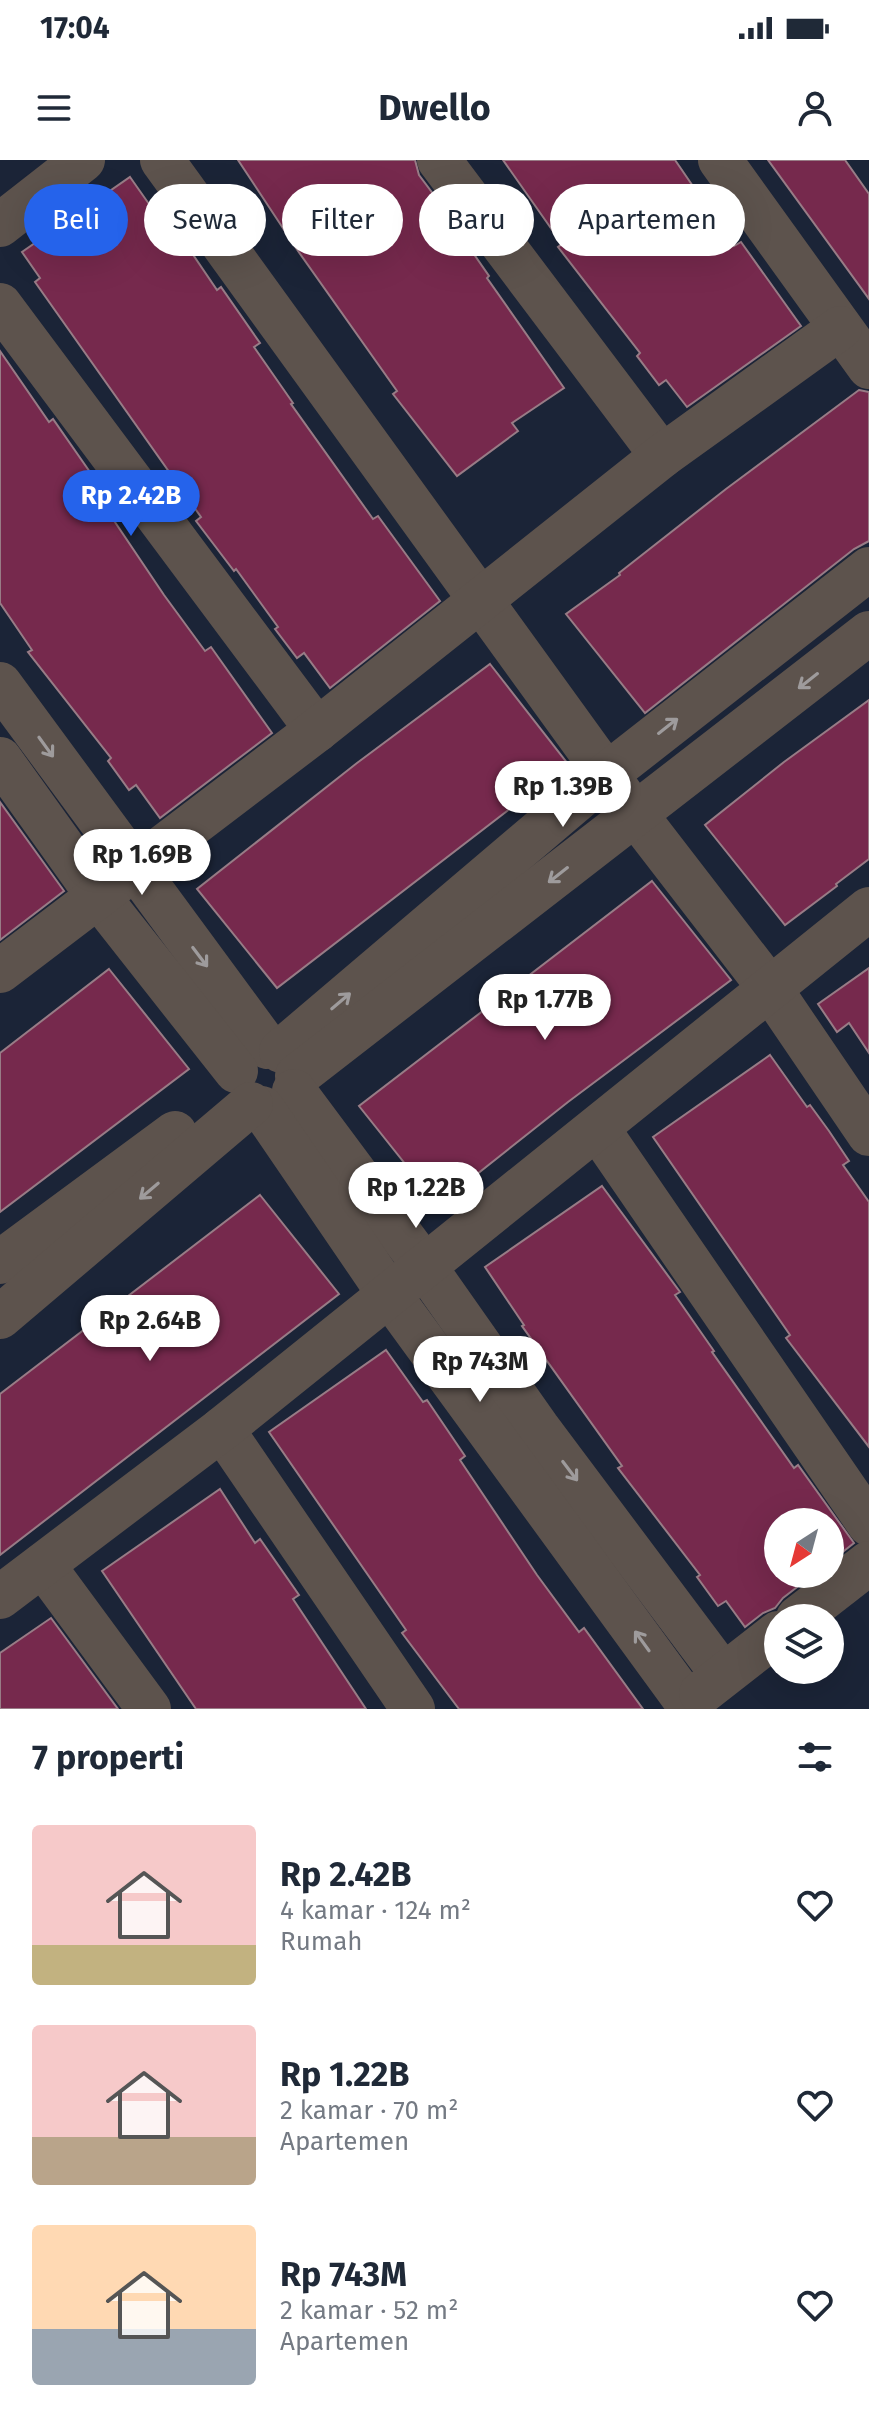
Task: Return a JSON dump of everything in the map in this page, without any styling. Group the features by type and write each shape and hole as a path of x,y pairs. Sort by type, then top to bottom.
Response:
{"street":[{"path":"0,225 83,160"},
{"path":"162,160 636,815 771,990 869,1134"},
{"path":"439,160 662,456"},
{"path":"720,160 869,367"},
{"path":"0,305 317,730"},
{"path":"0,971 317,730 662,456 840,328"},
{"path":"0,1317 607,774 869,569"},
{"path":"0,1262 266,1080 636,815 869,633"},
{"path":"0,684 134,870 266,1080 389,1294 521,1440 723,1675"},
{"path":"0,759 98,896 266,1080 425,1267 521,1440 685,1707 764,1644"},
{"path":"0,1597 222,1429 869,909"},
{"path":"598,1129 869,1524"},
{"path":"222,1429 413,1709"},
{"path":"816,1604 869,1563"},
{"path":"43,1565 149,1709"}],"building":[{"path":"238,160 415,160 419,175 426,184 419,184 419,256 475,256 489,276 487,278 564,388 512,423 518,431 457,476 393,394 397,391 302,256 403,256 403,184 282,184 282,227 266,202 266,184 254,184"},
{"path":"503,160 675,160 691,184 550,184 550,227 534,204 534,184 520,184"},
{"path":"768,160 845,160 869,194 869,299"},
{"path":"130,177 144,197 144,256 194,256 217,290 221,287 260,343 254,347 291,404 373,519 378,516 440,601 330,688 304,653 297,658 236,569 234,571 196,521 201,517 35,282 40,278 25,256 128,256 128,184 120,184"},
{"path":"745,248 801,326 687,407 666,380 659,385 637,356 640,353 565,256 745,256"},
{"path":"0,351 49,422 53,419 92,475 86,479 164,595 205,651 211,647 272,733 160,818 136,785 129,790 108,761 111,758 28,652 32,650 0,603"},
{"path":"859,390 869,392 869,541 854,549 645,713 566,614"},
{"path":"490,664 568,764 277,988 197,889 357,763"},
{"path":"869,700 869,859 785,925 705,825"},
{"path":"0,802 64,891 0,940"},
{"path":"652,881 731,980 568,1102 438,1205 359,1106"},
{"path":"869,968 869,1053 849,1023 837,1032 818,1004"},
{"path":"109,969 189,1069 0,1212 0,1053"},
{"path":"770,1055 807,1107 810,1105 829,1131 849,1161 843,1165 869,1202 869,1447 786,1338 790,1335 653,1137"},
{"path":"602,1186 680,1292 675,1295 712,1352 794,1468 798,1465 829,1508 764,1508 764,1588 796,1588 778,1604 764,1604 764,1613 745,1627 726,1601 718,1606 697,1577 700,1575 618,1468 622,1466 522,1326 485,1267"},
{"path":"260,1195 339,1294 0,1555 0,1394"},
{"path":"386,1350 423,1402 427,1400 465,1456 460,1460 537,1575 579,1632 584,1628 643,1709 459,1709 402,1633 406,1630 269,1432"},
{"path":"220,1489 255,1543 260,1539 299,1595 293,1599 366,1709 196,1709 102,1571"},
{"path":"844,1529 854,1543 844,1551"},
{"path":"51,1618 118,1709 0,1709 0,1653"}]}
